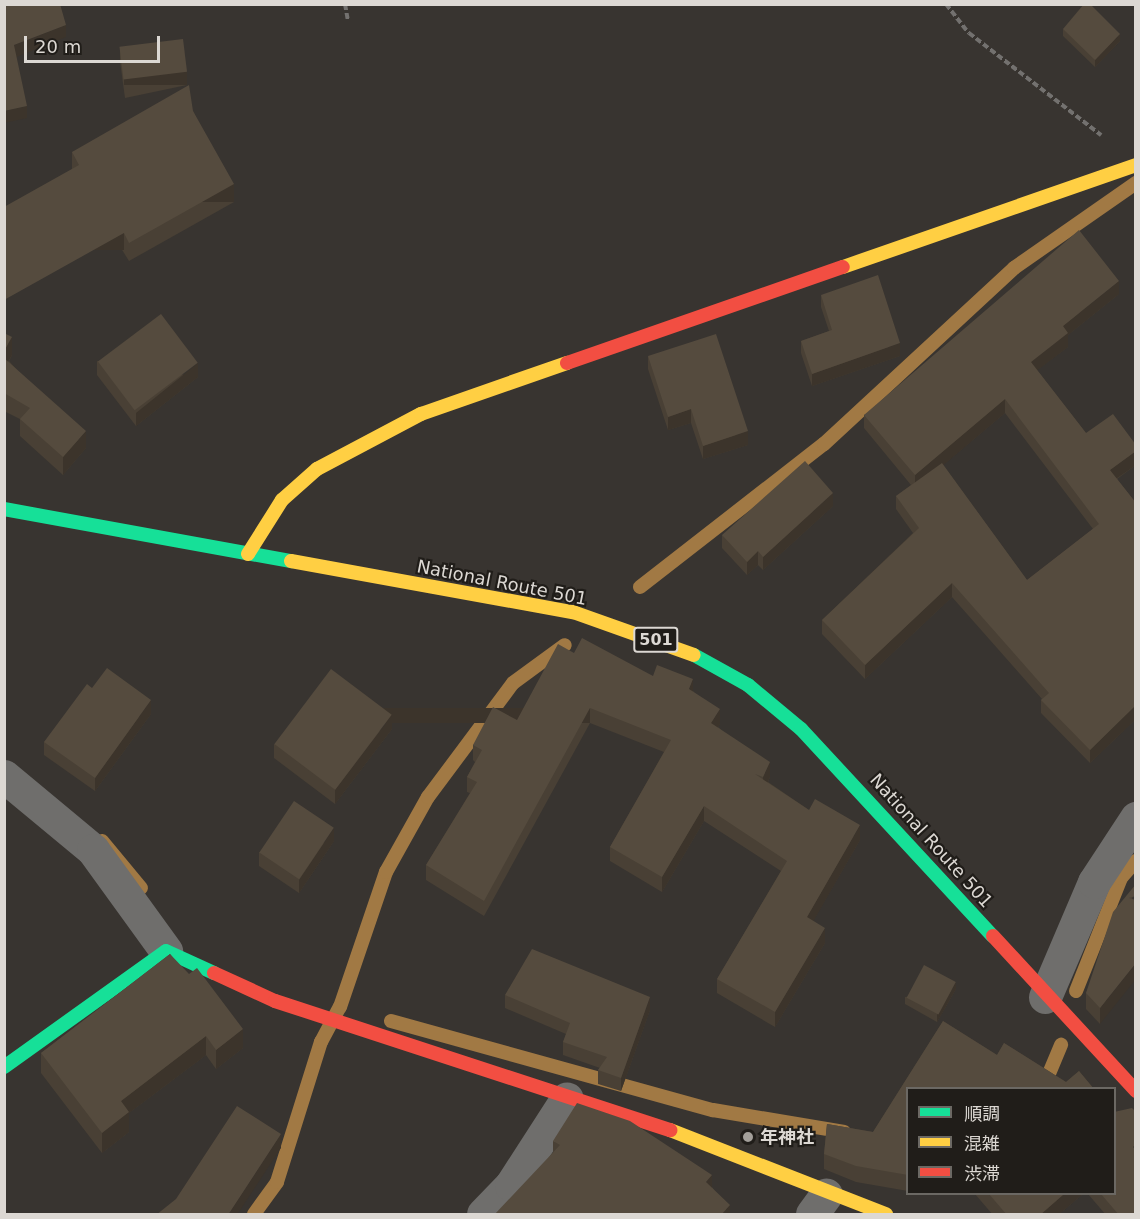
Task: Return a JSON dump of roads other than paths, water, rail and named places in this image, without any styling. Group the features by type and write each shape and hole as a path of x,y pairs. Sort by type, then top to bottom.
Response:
{"main road":[{"path":"248,554 282,500 317,469 421,414 1136,165"},
{"name":"National Route 501","path":"4,509 573,612 641,634 730,675 801,729 860,787 1045,997 1136,1091"},
{"path":"4,1067 166,951 275,1001 567,1098 628,1113 819,1205 885,1215"}],"street":[{"path":"4,776 93,850 166,951"},
{"path":"1045,997 1094,882 1136,818"},
{"path":"483,1215 518,1176 567,1098"}],"waterway":[{"path":"640,587 824,444 1014,268 1136,183"},
{"path":"254,1214 277,1182 321,1042 340,1007 386,872 428,797 513,683 565,645"},
{"path":"102,841 141,888"},
{"path":"1076,991 1121,878 1136,861"},
{"path":"391,1021 713,1110 844,1132"},
{"path":"1043,1087 1061,1045"}],"place":[{"name":"年神社","path":"748,1137"}]}
